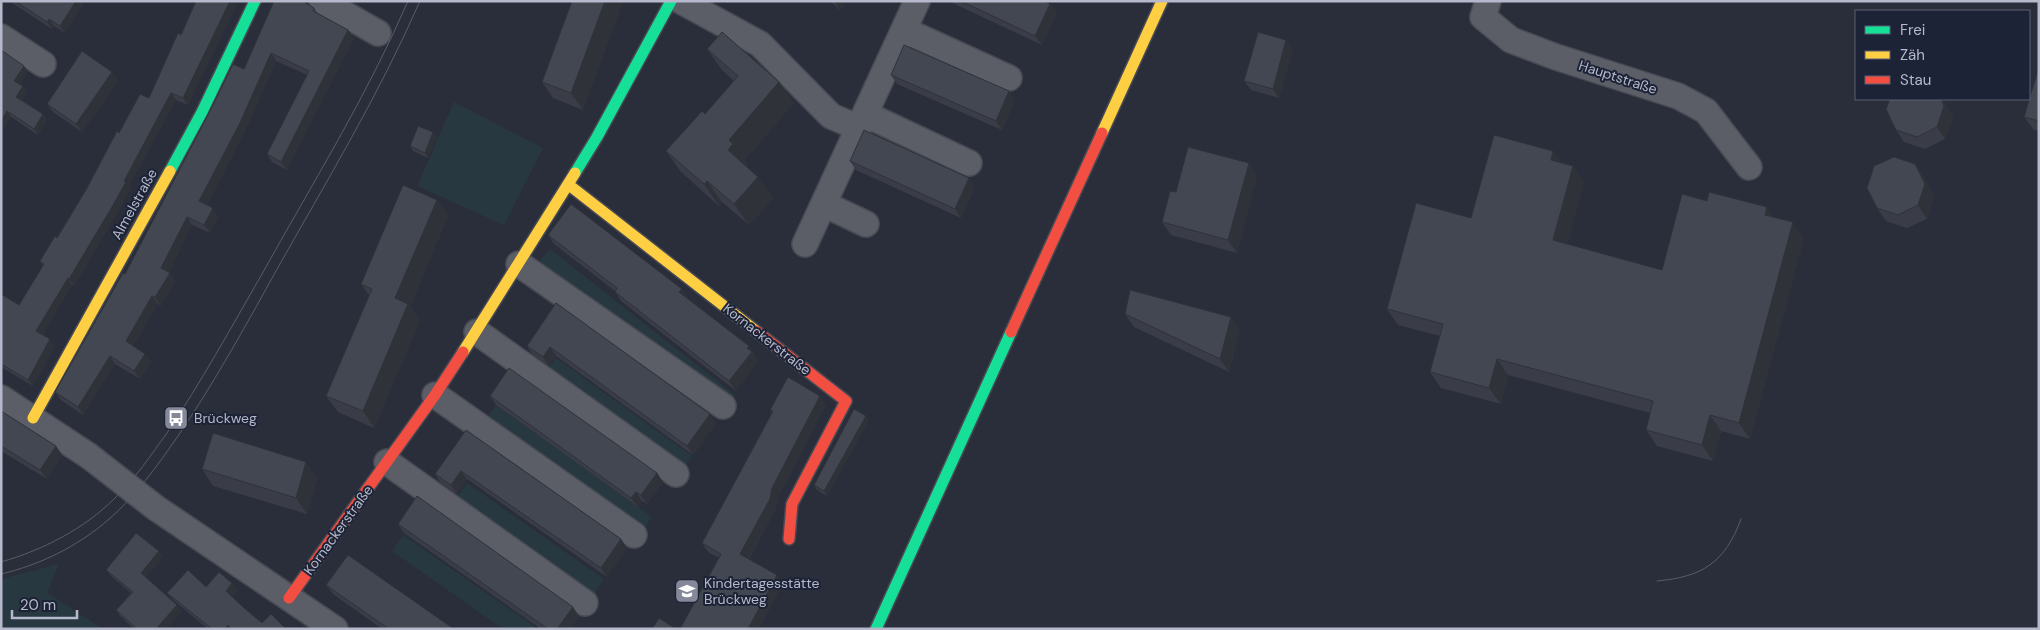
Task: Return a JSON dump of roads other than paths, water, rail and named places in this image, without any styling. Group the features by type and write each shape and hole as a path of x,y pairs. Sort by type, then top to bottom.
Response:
{"street":[{"name":"Almelstraße","path":"33,418 202,112 255,1"},
{"path":"322,1 378,33"},
{"name":"Kornackerstraße","path":"289,598 435,395 477,332 569,185 671,1"},
{"path":"681,1 760,44 831,116 862,121 969,163"},
{"path":"805,244 917,1"},
{"path":"876,629 1162,1"},
{"name":"Hauptstraße","path":"1488,1 1483,17 1511,40 1556,57 1678,96 1706,112 1749,167"},
{"path":"904,30 1009,78"},
{"path":"1,36 43,64"},
{"name":"Kornackerstraße","path":"569,185 846,401 792,504 789,539"},
{"path":"824,204 866,224"},
{"path":"519,264 723,406"},
{"path":"477,332 676,474"},
{"path":"435,395 634,536"},
{"path":"1,398 89,456 156,508 335,629"},
{"path":"387,462 584,603"}],"tram line":[{"path":"1,562 47,545 90,519 122,491 155,450 204,375 319,173 375,71 408,1"},
{"path":"1,574 44,560 84,538 118,511 146,480 178,436 241,334 370,104 420,1"},
{"path":"1657,581 1687,576 1710,565 1727,547 1741,519"}],"place":[{"name":"Brückweg","path":"176,418"},
{"name":"Kindertagesstätte Brückweg","path":"687,591"}]}
